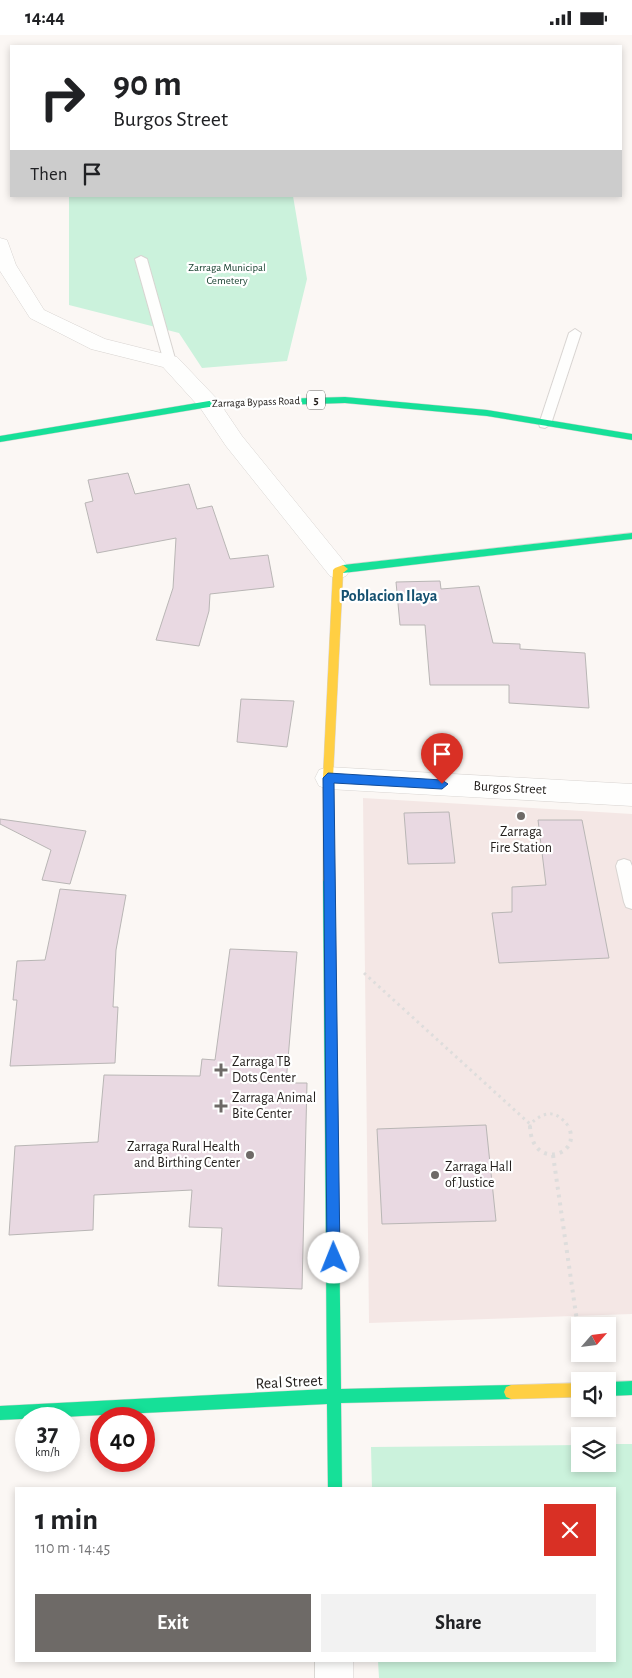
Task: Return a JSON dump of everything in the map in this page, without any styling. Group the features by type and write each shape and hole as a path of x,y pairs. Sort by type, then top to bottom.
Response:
{"street":[{"path":"0,243 6,265 37,314 98,344 170,362 209,404 234,441 338,571 328,778 335,1487"},
{"name":"Zarraga Bypass Road","path":"0,439 209,404 345,399 487,413 632,437"},
{"path":"338,571 632,536"},
{"name":"Burgos Street","path":"328,778 632,795"},
{"path":"616,1389 632,1388"},
{"name":"Real Street","path":"0,1413 335,1396 571,1390"},
{"path":"334,1662 334,1678"}],"lane":[{"path":"141,259 170,362"},
{"path":"545,424 575,333"},
{"path":"624,865 632,902"}],"path":[{"path":"330,942 530,1124"},
{"path":"548,1113 560,1117 572,1134 567,1149 553,1155 545,1154 536,1149 532,1143 529,1131 530,1124 540,1115 548,1113"},
{"path":"553,1155 576,1317"}],"shaded area":[{"path":"363,798 632,814 632,1314 369,1323"}],"green space":[{"name":"Zarraga Municipal Cemetery","path":"69,197 293,197 307,279 287,361 202,368 179,333 69,305"},
{"path":"616,1444 632,1444 632,1678 379,1678 378,1662 616,1662 616,1487 372,1487 371,1447 571,1445 571,1472 616,1472"}],"building":[{"path":"128,473 135,494 189,484 197,509 212,506 230,559 268,555 274,587 210,594 209,611 199,646 156,640 173,588 176,538 97,553 85,503 93,501 88,480"},
{"path":"440,581 441,589 479,586 493,643 520,644 520,649 585,653 589,708 509,703 509,685 430,685 425,625 400,625 396,582"},
{"path":"241,699 294,701 287,747 237,742"},
{"path":"449,812 455,863 408,864 404,813"},
{"path":"0,819 86,831 70,884 42,880 51,850 0,824"},
{"path":"538,820 582,820 609,958 499,963 492,913 512,912 512,887 546,885"},
{"path":"60,889 126,895 116,950 113,1007 118,1007 115,1063 10,1066 17,1000 13,1000 17,961 45,960"},
{"path":"230,949 297,952 286,1083 307,1083 302,1289 218,1286 222,1228 189,1227 192,1190 94,1195 93,1230 9,1235 15,1146 98,1142 104,1075 200,1076 202,1059 215,1060"},
{"name":"Zarraga Hall of Justice","path":"486,1125 496,1221 382,1224 377,1129"}],"traffic: fast":[{"path":"0,439 209,404 345,400 487,413 632,437"},
{"path":"343,569 632,536"},
{"path":"329,880 335,1487"},
{"path":"616,1389 632,1388"},
{"path":"0,1413 335,1396 511,1392"}],"traffic: slow":[{"path":"329,880 328,778 338,570 343,569"},
{"path":"511,1392 571,1390"}],"place":[{"name":"Zarraga Fire Station","path":"521,816"},
{"name":"Zarraga TB Dots Center","path":"221,1070"},
{"name":"Zarraga Animal Bite Center","path":"221,1106"},
{"name":"Zarraga Rural Health and Birthing Center","path":"250,1155"},
{"name":"Zarraga Hall of Justice","path":"435,1175"}],"district":[{"name":"Poblacion Ilaya","path":"389,596"}],"route":[{"path":"334,1258 328,778 442,784"}]}
